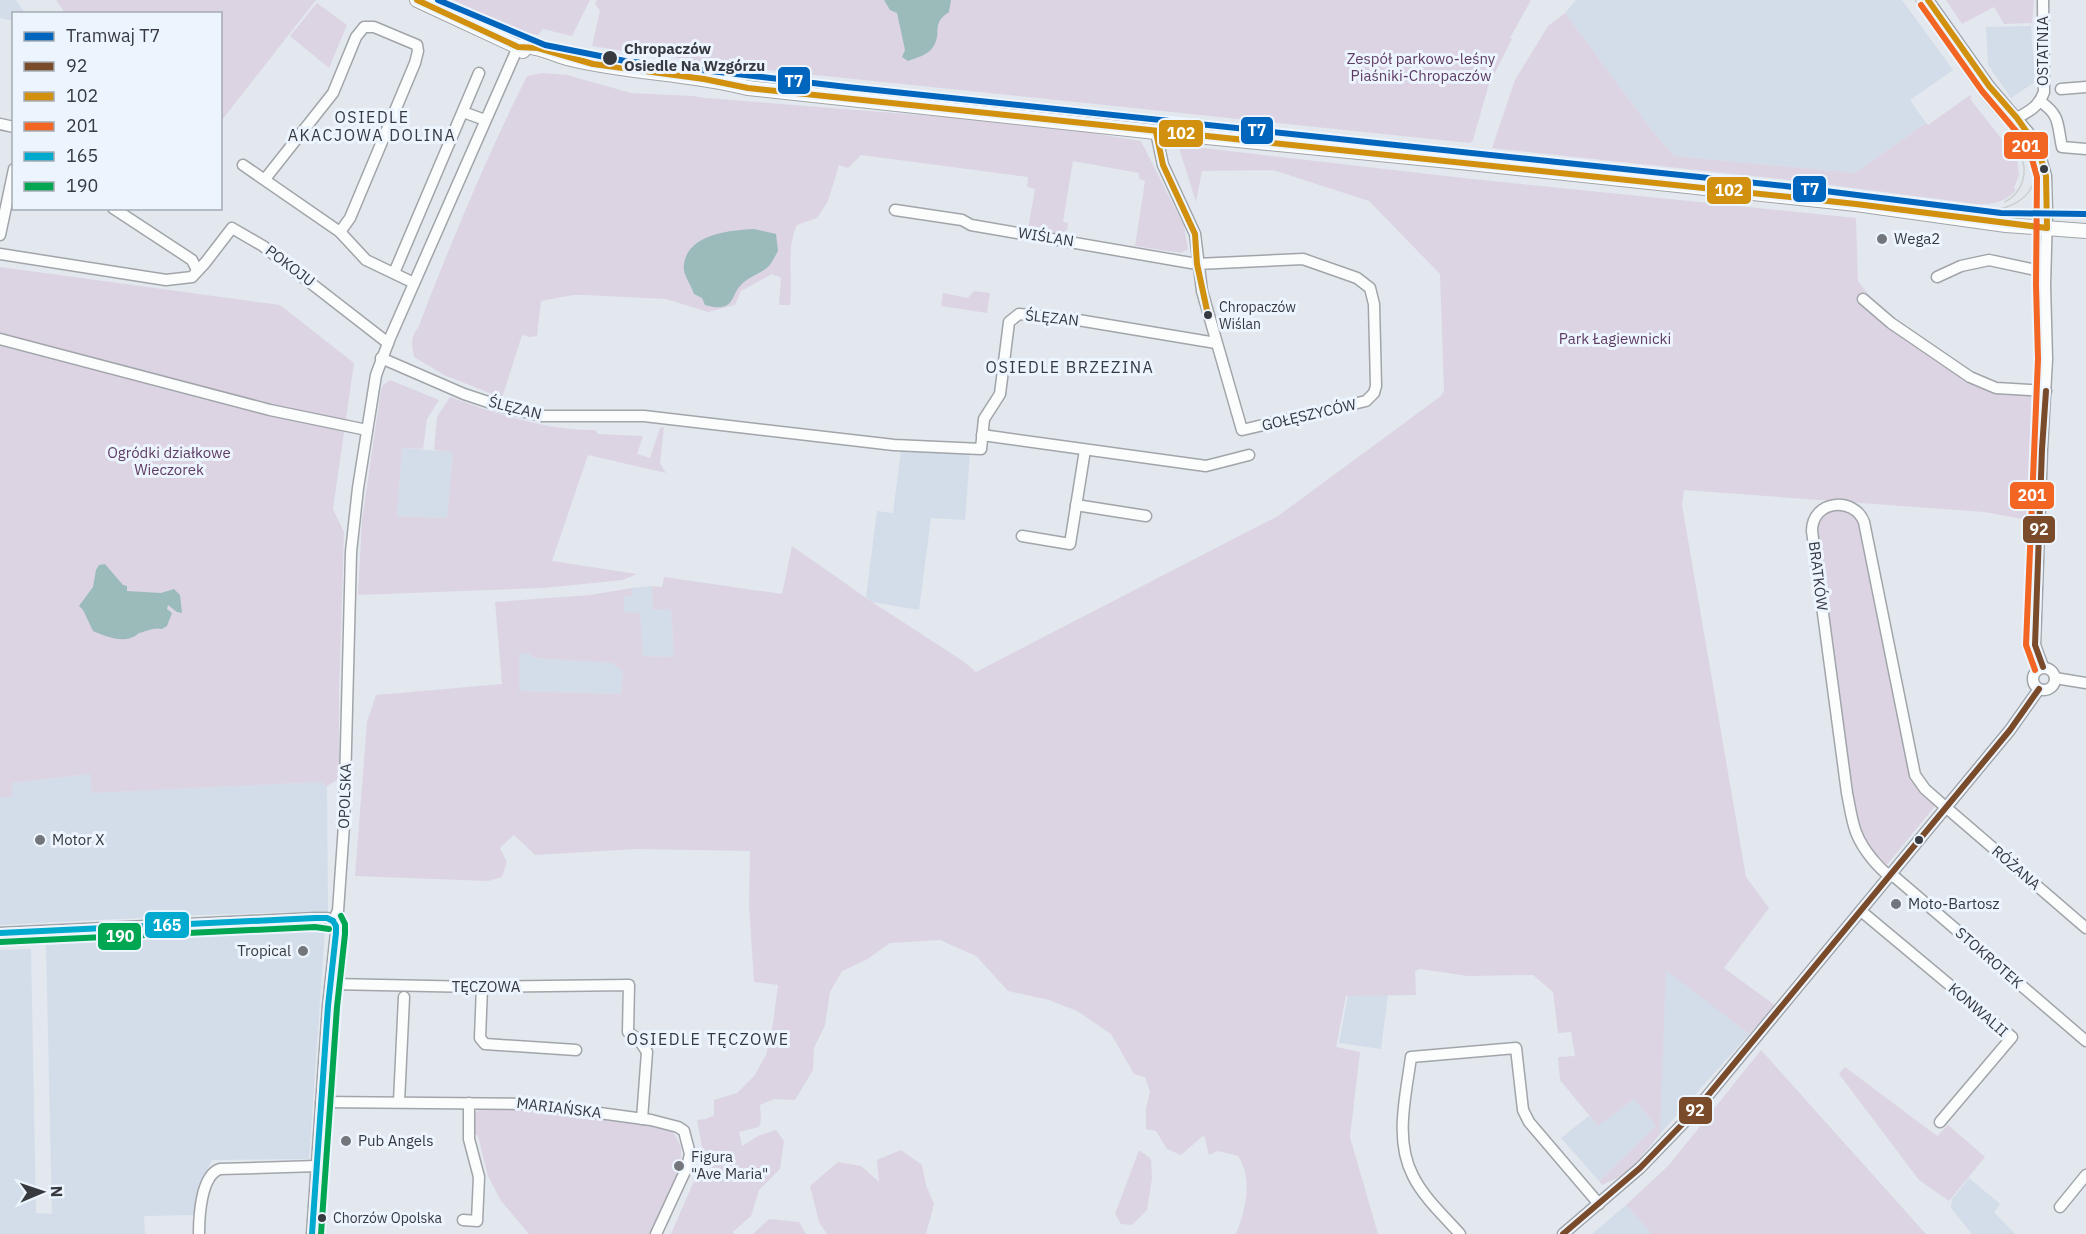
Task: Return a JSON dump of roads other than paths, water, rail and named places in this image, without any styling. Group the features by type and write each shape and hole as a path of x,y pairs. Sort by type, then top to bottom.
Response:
{"main road":[{"path":"417,0 518,47 529,55 625,78 722,90 748,88 1460,162 1856,204 1981,222 2086,231"}],"street":[{"path":"1928,0 1989,86 2017,118 2038,148 2043,161 2047,189 2045,272 2047,359 2035,645 2043,667"},
{"name":"OSTATNIA","path":"2017,118 2041,102 2045,81 2043,0"},
{"path":"265,179 333,93 356,36 364,27 374,27 417,45 415,63 350,218 340,232"},
{"path":"381,358 518,47"},
{"path":"394,273 479,73"},
{"name":"OSTATNIA","path":"2061,89 2086,87"},
{"name":"OSTATNIA","path":"2041,102 2052,109 2055,115 2062,147 2086,149"},
{"path":"463,111 485,120"},
{"path":"1156,132 1163,165 1195,234 1202,291 1216,343"},
{"path":"243,165 340,232 366,260 414,283"},
{"path":"0,235 10,177"},
{"path":"116,210 192,260 197,270"},
{"name":"WIŚLAN","path":"895,210 962,220 971,225 1197,264"},
{"name":"POKOJU","path":"0,254 166,280 192,277 206,263 232,228 263,246 388,343"},
{"name":"GOŁĘSZYCÓW","path":"1197,264 1303,259 1364,282 1373,296 1376,386 1371,398 1361,403 1242,430 1216,343"},
{"path":"1937,277 1961,266 1989,260 2045,272"},
{"path":"1863,299 1891,323 1970,377 1996,388 2046,391"},
{"name":"ŚLĘZAN","path":"381,358 449,389 503,407 542,416 644,416 894,445 981,449 984,419 1000,394 1009,322 1019,314 1072,319 1216,343"},
{"path":"0,339 270,410 367,430"},
{"name":"OPOLSKA","path":"312,1234 336,933 333,921 338,911 344,825 351,552 358,488 376,375 381,358"},
{"path":"982,435 1206,466 1249,455"},
{"path":"1022,536 1070,544 1085,450"},
{"path":"1076,505 1146,516"},
{"name":"BRATKÓW","path":"1890,876 1885,874 1864,849 1854,830 1835,711 1812,531 1814,518 1822,509 1843,505 1857,511 1862,517 1912,766 1915,775 1925,789 1946,808"},
{"path":"2043,667 2052,670 2055,678 2054,683 2048,689 2039,689 2034,684 2032,676 2036,670 2043,667"},
{"path":"2055,678 2086,683"},
{"path":"1563,1234 1648,1161 1695,1111 2010,730 2039,689"},
{"name":"RÓŻANA","path":"1946,808 2086,928"},
{"name":"STOKROTEK","path":"1890,876 1896,878 2086,1041"},
{"name":"KONWALII","path":"1861,911 2012,1037 1940,1122"},
{"path":"0,933 315,918 327,918 333,921"},
{"name":"TĘCZOWA","path":"331,984 482,987 630,986 628,1032 639,1040 647,1052 642,1119"},
{"path":"482,987 480,1038 485,1044 576,1050"},
{"path":"399,1102 404,997"},
{"path":"1460,1234 1428,1198 1413,1177 1405,1158 1403,1123 1411,1057 1516,1048 1523,1110 1529,1122 1599,1204"},
{"name":"MARIAŃSKA","path":"321,1102 533,1104 678,1126 684,1131 690,1154 687,1167 656,1234"},
{"path":"463,1220 477,1221 478,1177 469,1139 469,1103"},
{"path":"199,1234 205,1189 213,1171 317,1166"},
{"path":"2060,1207 2086,1175"}],"tram line":[{"name":"T7","path":"438,0 545,45 625,61 847,87 1785,186 2001,213 2086,214"},
{"path":"1915,0 1973,86 2017,138 2032,163 2034,175 2032,186 2019,201 1999,209 1977,211"},
{"path":"2005,202 2016,193 2023,181 2024,168 2020,154"}],"place":[{"name":"Chropaczów Osiedle Na Wzgórzu","path":"610,58"},
{"name":"Wega2","path":"1882,239"},
{"name":"Chropaczów Wiślan","path":"1208,315"},
{"name":"Motor X","path":"40,840"},
{"name":"Moto-Bartosz","path":"1896,904"},
{"name":"Tropical","path":"303,951"},
{"name":"Pub Angels","path":"346,1141"},
{"name":"Figura \"Ave Maria\"","path":"679,1166"},
{"name":"Chorzów Opolska","path":"322,1218"}],"district":[{"name":"OSIEDLE AKACJOWA DOLINA","path":"372,126"},
{"name":"OSIEDLE BRZEZINA","path":"1070,367"},
{"name":"OSIEDLE TĘCZOWE","path":"708,1039"}],"park label":[{"name":"Zespół parkowo-leśny Piaśniki-Chropaczów","path":"1421,68"},
{"name":"Park Łagiewnicki","path":"1615,339"},
{"name":"Ogródki działkowe Wieczorek","path":"169,462"}]}
